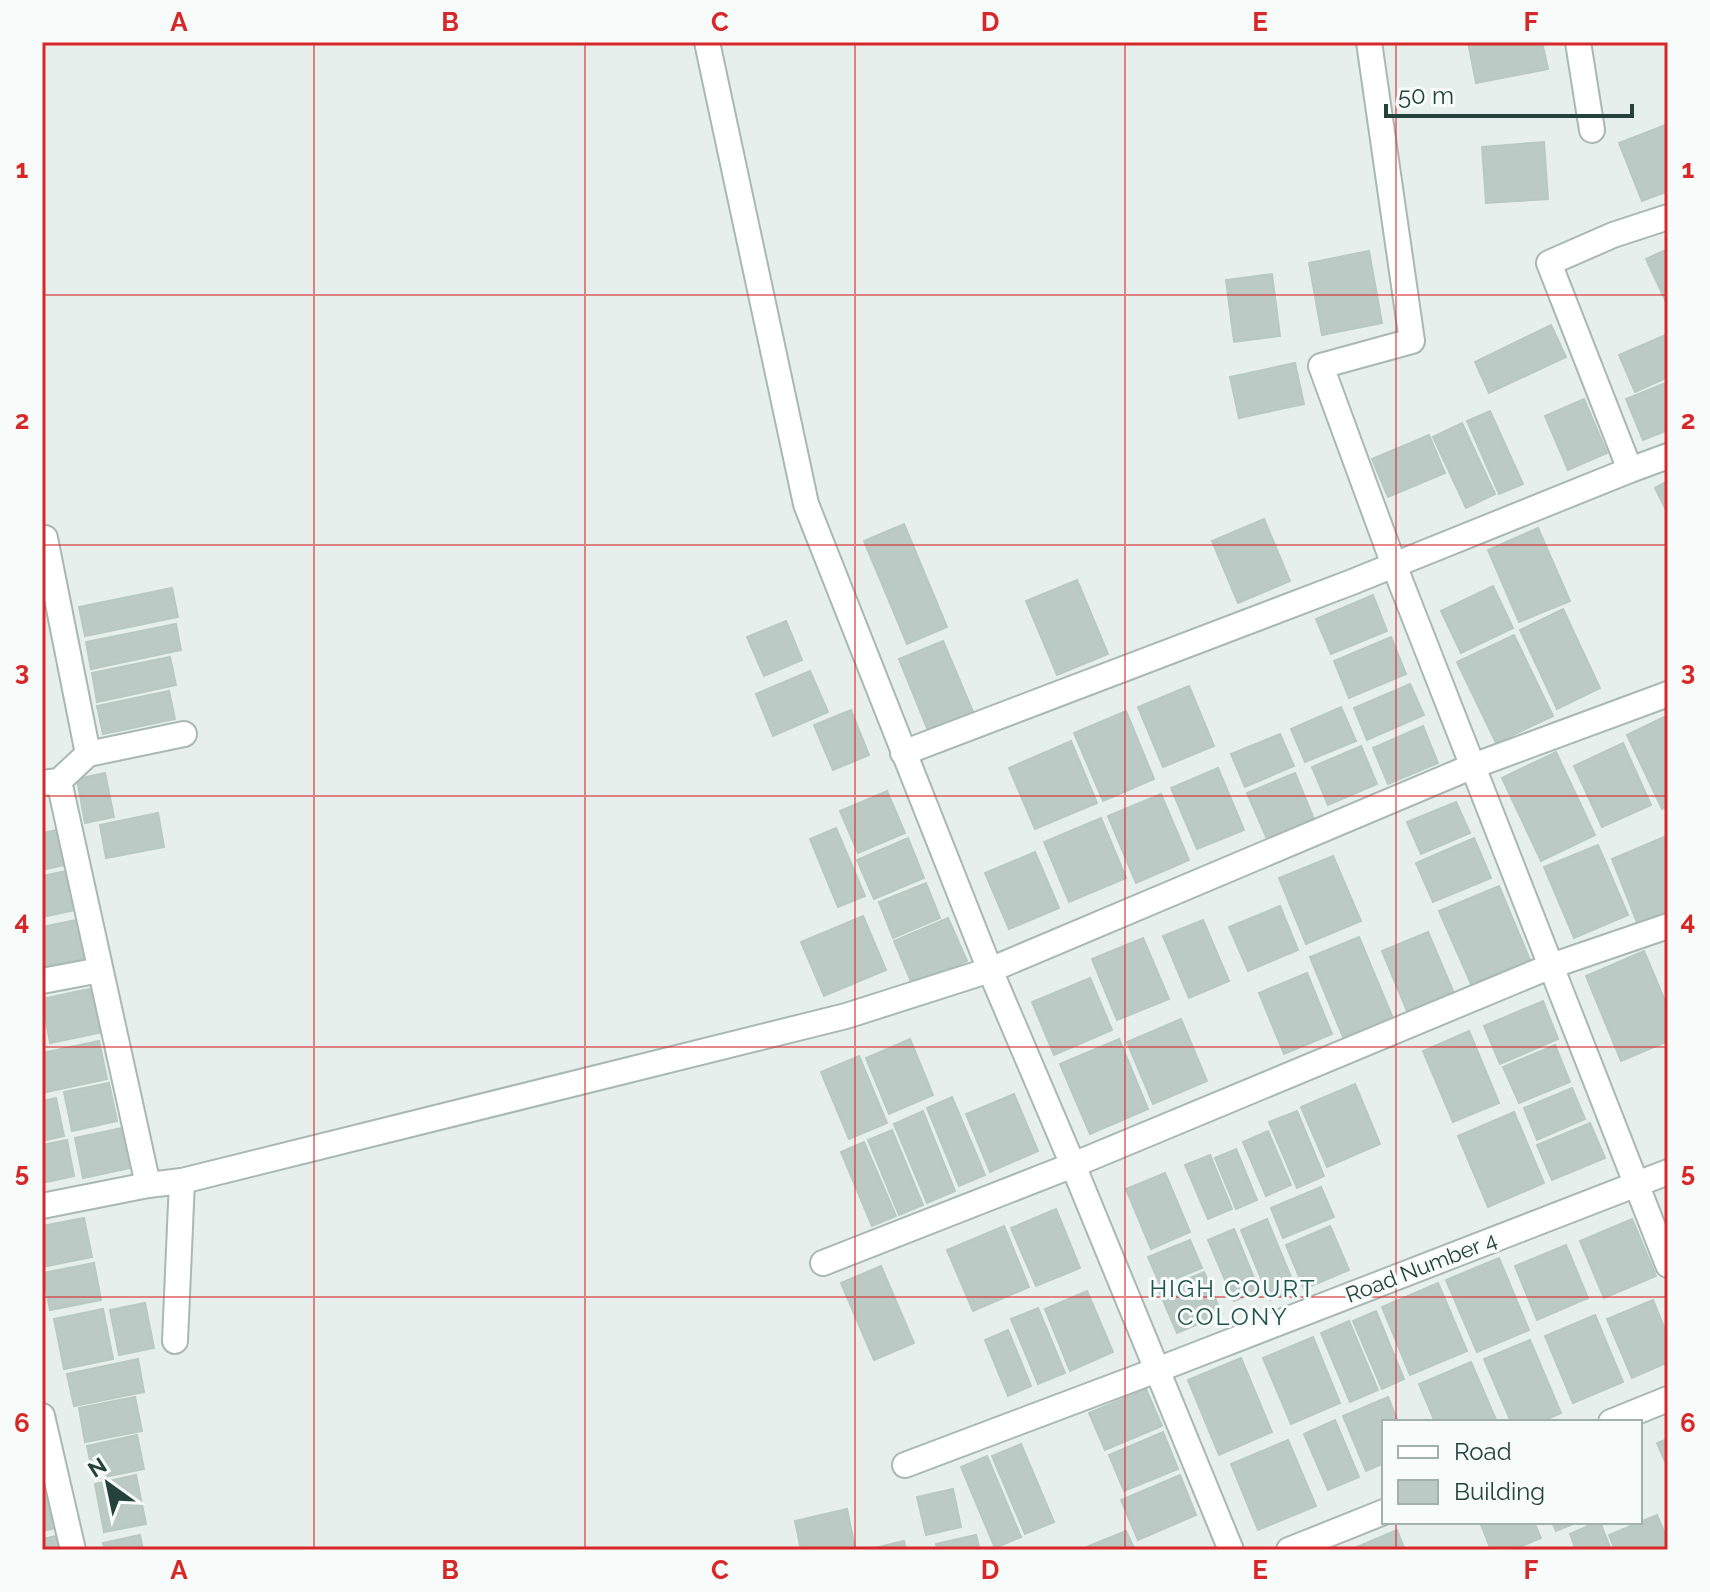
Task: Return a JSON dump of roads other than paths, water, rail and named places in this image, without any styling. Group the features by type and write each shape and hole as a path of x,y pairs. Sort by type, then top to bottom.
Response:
{"street":[{"path":"707,42 806,504 990,970 1231,1550"},
{"path":"1369,42 1412,341 1321,366 1394,565 1668,1265"},
{"path":"1578,42 1592,130"},
{"path":"1630,470 1549,263 1613,235 1668,217"},
{"path":"903,753 1394,565 1668,456"},
{"path":"45,538 88,754"},
{"path":"42,1206 182,1181 846,1016 990,970 1473,766 1668,694"},
{"path":"148,1185 100,970 51,782 88,754 184,734"},
{"path":"823,1263 1073,1165 1551,966 1668,926"},
{"path":"42,981 100,970"},
{"name":"Road Number 4","path":"905,1465 1668,1172"},
{"path":"175,1341 182,1181"},
{"path":"1616,1420 1668,1399"},
{"path":"42,1416 73,1550"},
{"path":"1289,1550 1382,1513"}],"district":[{"name":"HIGH COURT COLONY","path":"1233,1303"}]}
